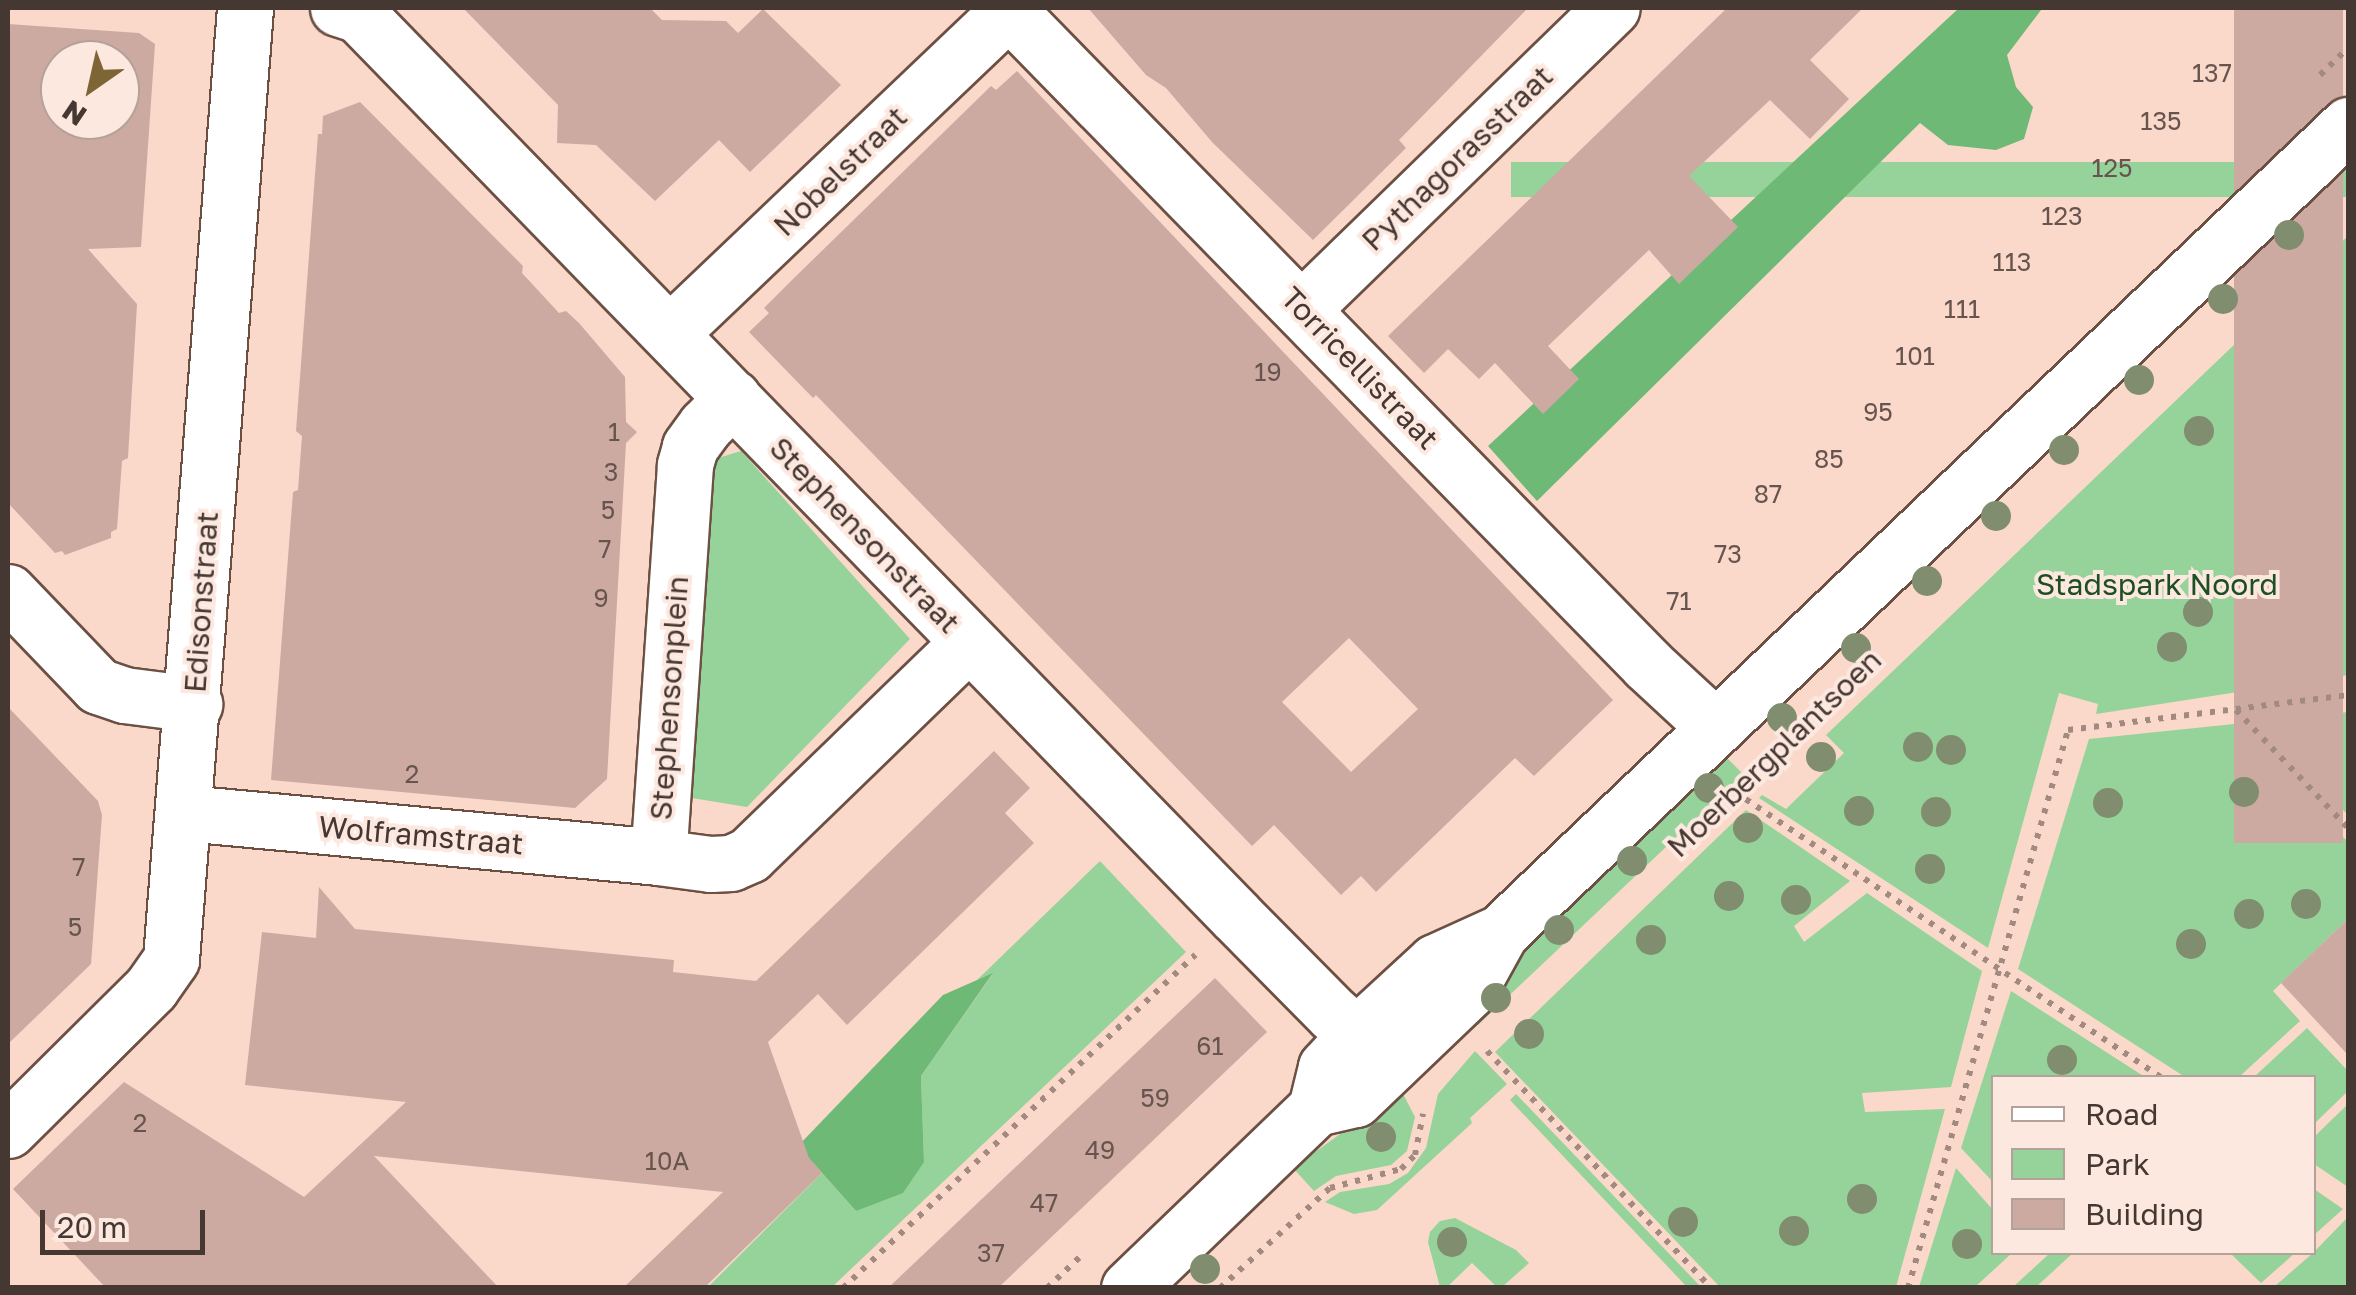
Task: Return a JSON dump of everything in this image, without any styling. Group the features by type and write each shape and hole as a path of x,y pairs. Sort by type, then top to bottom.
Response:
{"street":[{"name":"Edisonstraat","path":"8,1130 151,988 171,958 194,704 244,8"},
{"name":"Stephensonstraat","path":"338,8 358,16 671,332 1236,916 1390,1065"},
{"name":"Pythagorasstraat","path":"1302,309 1612,8"},
{"name":"Nobelstraat","path":"671,332 1008,9"},
{"name":"Torricellistraat","path":"1008,9 1648,665 1715,727"},
{"name":"Moerbergplantsoen","path":"1128,1288 1316,1108 1355,1099 1469,990 1501,932 2348,124"},
{"name":"Stephensonplein","path":"733,398 704,426 690,447 685,465 658,857 711,864 731,863 749,855 968,642"},
{"path":"8,592 98,686 124,695 194,704"},
{"name":"Wolframstraat","path":"185,813 658,857"},
{"name":"Moerbergplantsoen","path":"1390,1065 1435,962 1501,932"}],"path":[{"path":"1908,1288 2068,730 2348,694"},
{"path":"2235,709 2348,828"},
{"name":"Moerbergplantsoen","path":"1721,805 1746,781"},
{"path":"1735,792 2157,1075"},
{"path":"844,1288 1236,916"},
{"path":"1448,1010 1711,1288"},
{"path":"1220,1288 1330,1188 1385,1177 1401,1169 1414,1155 1421,1137 1390,1065"}],"green space":[{"path":"1959,8 2041,10 2007,55 2016,87 2033,107 2024,139 1996,150 1948,145 1920,123 1537,501 1488,446"},
{"path":"1511,162 2348,162 2348,197 1511,197"},
{"name":"Stadspark Noord","path":"2348,236 2348,675 2096,714 2098,704 2059,693 1988,948 1759,798 1762,795 1786,809 1844,753 1826,735"},
{"path":"741,451 910,639 747,807 686,797 702,463"},
{"path":"2348,712 2348,815 2259,722"},
{"path":"2234,724 2348,842 2348,919 2273,991 2300,1021 2241,1075 2182,1075 2018,969 2089,739"},
{"path":"1725,756 1743,774 1478,1025 1467,1014 1540,932"},
{"path":"1746,810 1850,881 1794,926 1804,942 1867,893 1982,971 1951,1087 1862,1093 1865,1112 1945,1109 1896,1287 1720,1287 1495,1052"},
{"path":"1100,861 1186,952 832,1287 707,1288 822,1173 856,1211 924,1162 921,1076 992,975 976,981"},
{"path":"993,973 921,1076 924,1162 903,1193 856,1211 798,1146 943,995"},
{"path":"2011,991 2142,1075 1991,1075 1991,1180 1961,1148"},
{"path":"2307,1028 2348,1071 2348,1091 2316,1122 2316,1075 2256,1075"},
{"path":"1475,1051 1507,1084 1470,1118 1472,1123 1377,1210 1354,1214 1325,1202 1340,1192 1389,1184 1408,1173 1426,1148 1438,1094"},
{"path":"1401,1090 1415,1117 1407,1151 1391,1165 1336,1176 1314,1191 1293,1168"},
{"path":"1516,1094 1701,1287 1687,1287 1510,1100"},
{"path":"2348,1104 2348,1187 2316,1165 2316,1135"},
{"path":"1956,1168 1991,1208 1991,1255 2010,1255 1975,1287 1919,1287"},
{"path":"2316,1190 2343,1209 2316,1233"},
{"path":"2348,1217 2348,1287 2274,1287 2311,1255 2316,1255 2316,1250"},
{"path":"1455,1218 1516,1250 1529,1263 1502,1287 1497,1287 1472,1263 1447,1287 1440,1287 1428,1242 1430,1232 1440,1221"},
{"path":"2048,1255 2071,1255 2036,1287 2013,1287"},
{"path":"2232,1255 2293,1255 2261,1283"}],"building":[{"path":"463,8 650,8 662,20 726,21 738,33 763,9 841,85 750,172 719,140 655,201 596,145 557,143 558,105"},
{"path":"1088,8 1528,8 1399,140 1406,148 1313,240 1212,142 1166,88 1146,75"},
{"path":"1727,8 1863,8 1810,60 1849,99 1810,139 1770,100 1689,176 1738,227 1679,284 1649,250 1548,346 1579,379 1543,414 1495,363 1479,379 1448,349 1424,373 1388,336"},
{"path":"2234,8 2343,8 2343,843 2234,843"},
{"path":"8,24 139,33 155,44 141,247 88,249 137,304 128,458 122,461 117,529 111,532 111,538 65,555 62,551 55,553 8,503"},
{"path":"1017,71 1613,700 1534,776 1515,758 1376,892 1361,876 1341,895 1274,825 1252,846 816,395 813,398 749,332 769,313 764,308 792,280 991,86 996,90","holes":["1349,638 1418,709 1351,772 1282,702"]},
{"path":"360,102 523,266 522,273 559,313 566,311 579,323 625,377 626,422 637,432 626,443 607,779 575,808 271,780 293,492 298,490 302,436 296,431 318,134 322,134 323,116"},
{"path":"8,707 98,801 102,815 91,964 8,1044"},
{"path":"994,751 1030,788 1005,813 1034,843 847,1025 818,994 768,1042 809,1158 822,1173 704,1288 623,1288 723,1192 374,1156 499,1288 106,1288 13,1189 124,1082 304,1197 406,1102 245,1085 262,932 316,938 319,887 355,929 674,960 673,972 756,981"},
{"path":"2348,919 2348,1055 2281,983"},
{"path":"1215,978 1267,1032 998,1288 888,1288"}]}
